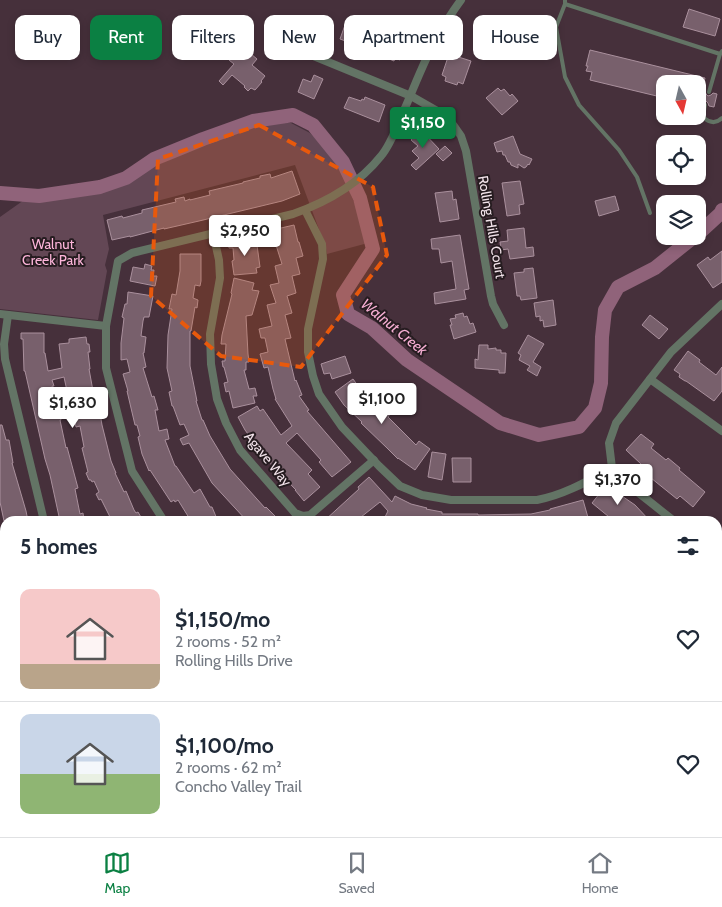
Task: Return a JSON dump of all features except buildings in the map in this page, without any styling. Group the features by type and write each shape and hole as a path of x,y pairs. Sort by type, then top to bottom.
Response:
{"street":[{"path":"161,516 132,470 106,368 106,326 118,260 132,253 293,214 335,196 355,182 383,155 435,40 461,0"},
{"name":"Rolling Hills Court","path":"323,60 411,96 446,116 461,136 466,151 491,296 504,325"},
{"path":"305,210 322,244 323,259 308,329 308,352 319,394 342,427 400,486 422,495 451,500 537,500 551,498 566,492 612,468"},
{"name":"Agave Way","path":"213,233 219,260 220,278 210,334 210,364 217,399 226,423 240,450 295,512 303,516 310,515 374,460"},
{"path":"668,516 635,490 612,468 609,443 616,424 670,352 722,304"},
{"path":"43,516 5,358 4,314 106,326"},
{"path":"650,379 722,431"}],"lane":[{"path":"650,213 637,177 619,150 579,104 565,77 556,27 565,2 721,53 709,92"},
{"path":"706,120 713,123 722,118"}],"highlighted area":[{"path":"259,125 373,187 387,255 301,367 221,356 151,296 158,159"}],"green space":[{"name":"Walnut Creek Park","path":"266,123 291,123 310,133 326,148 338,164 362,221 368,243 327,254 295,165 103,215 109,249 105,265 107,271 98,320 0,309 0,217 24,200 106,189 207,142 241,129"}],"waterway":[{"name":"Walnut Creek","path":"0,193 39,196 100,187 126,178 154,159 203,139 253,121 293,115 313,125 343,162 360,198 373,249 343,295 348,314 372,328 407,360 500,423 539,435 579,427 595,408 601,383 602,337 605,310 618,287 655,268 684,245"},
{"name":"Walnut Creek","path":"706,227 722,210"}]}
